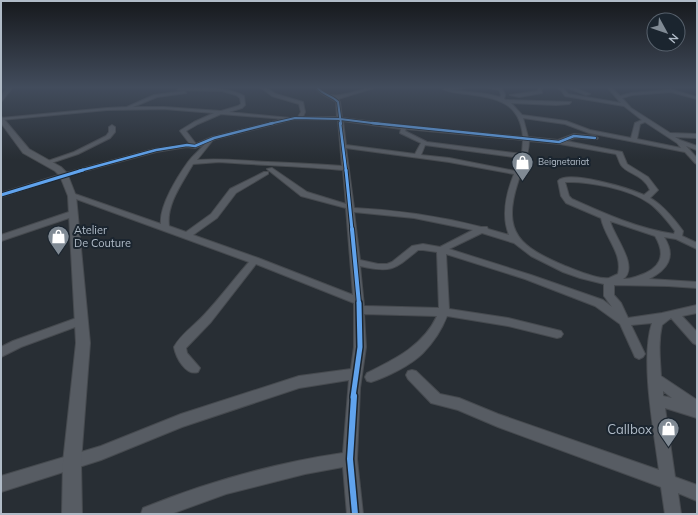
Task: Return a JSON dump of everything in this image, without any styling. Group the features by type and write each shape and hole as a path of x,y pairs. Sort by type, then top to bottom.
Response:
{"street":[{"path":"1,119 83,111"},
{"path":"199,111 298,118 340,119 559,142 618,152 624,165 643,176 652,186 654,190 645,198"},
{"path":"195,146 190,137 183,131 191,124 226,111"},
{"path":"1,195 64,175 174,146 195,146 214,138 298,118 303,111"},
{"path":"339,111 351,208 359,306 360,347 355,374 350,459 355,514"},
{"path":"515,111 524,126 525,138 524,157 510,192 509,217 511,231 517,241"},
{"path":"633,111 678,142 697,162"},
{"path":"519,116 566,123 589,131 687,151"},
{"path":"1,119 29,154 48,162 64,175 72,196 72,214 83,343 72,462 72,514"},
{"path":"634,140 638,123 645,120"},
{"path":"48,162 76,153 108,137 112,132 112,127"},
{"path":"406,127 402,132 424,143 524,157"},
{"path":"559,142 574,136 595,138"},
{"path":"669,136 697,136"},
{"path":"165,227 164,218 172,195 191,162 214,138"},
{"path":"678,142 697,148"},
{"path":"417,156 424,143"},
{"path":"343,146 417,156 517,173"},
{"path":"191,162 219,160 267,164 301,164 345,168"},
{"path":"186,236 214,216 233,191 268,171 304,194 351,208 411,215 484,229 517,241 531,252 584,277 609,282 697,285"},
{"path":"678,237 679,231 674,224 653,202 645,198 616,188 597,184 565,179 560,181 565,196 569,201 605,216 658,234 678,237 697,246"},
{"path":"72,196 165,227 186,236 255,260 359,306 444,312 508,322 557,334"},
{"path":"1,238 72,214"},
{"path":"605,216 607,227 623,258 624,267 622,276 609,282"},
{"path":"441,250 471,234 484,229"},
{"path":"628,282 653,274 664,262 667,256 667,249 658,234"},
{"path":"356,262 378,267 388,267 395,264 415,248 423,247 441,250 528,277 592,300 599,303 625,322 668,316 697,309"},
{"path":"371,377 403,361 418,350 438,326 444,312 441,250"},
{"path":"194,368 184,360 180,347 185,340 207,319 255,260"},
{"path":"609,282 609,296 617,306 639,354"},
{"path":"668,316 697,340"},
{"path":"668,316 658,321 654,328 653,362 673,514"},
{"path":"1,352 17,344 82,320"},
{"path":"1,484 72,462 181,421 299,382 355,374"},
{"path":"412,374 436,399 459,404 498,420 697,492"},
{"path":"655,379 697,408"},
{"path":"658,400 697,412"},
{"path":"149,514 226,486 305,466 350,459"}],"cycle path":[{"path":"339,111 359,301 360,347 354,388 350,459 355,514"},
{"path":"1,195 64,175 156,150 187,145 195,146 214,138 295,118 340,119 399,127 559,142 574,136 595,138"}],"place":[{"name":"Beignetariat","path":"522,182"},
{"name":"Atelier De Couture","path":"59,256"},
{"name":"Callbox","path":"668,448"}]}
